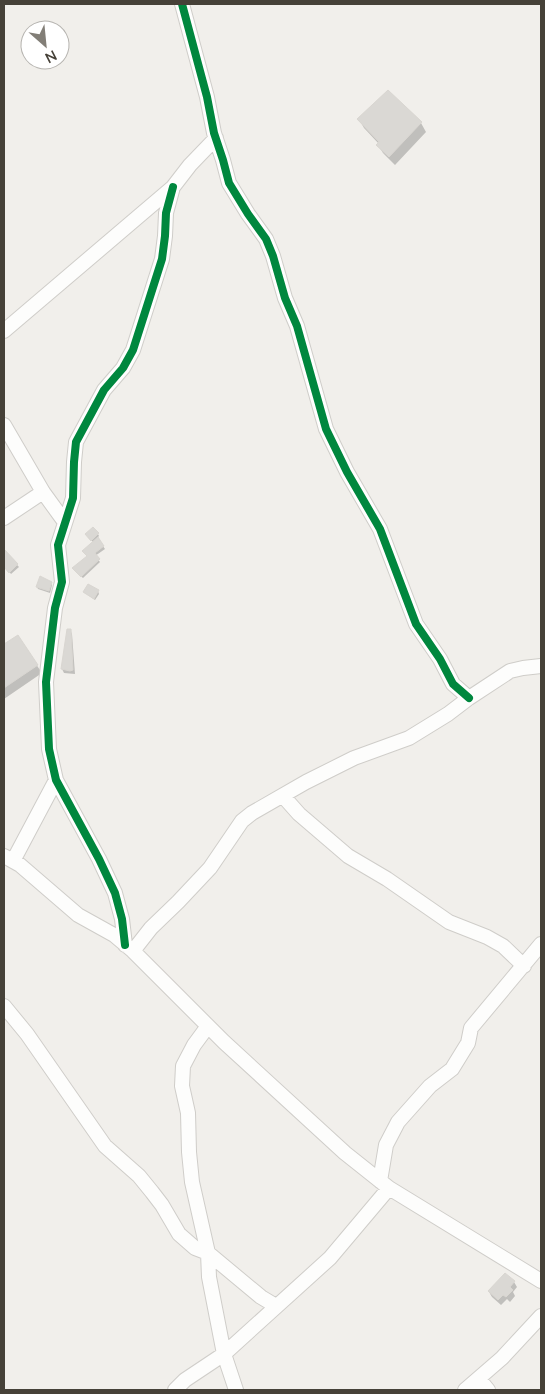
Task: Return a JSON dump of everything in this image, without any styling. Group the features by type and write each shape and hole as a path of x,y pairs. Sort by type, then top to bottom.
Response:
{"street":[{"path":"182,4 228,183 266,239 273,256 326,429 347,472 380,529 387,550 400,577 404,596 416,624 440,658 453,684 469,698"},
{"path":"4,331 173,187 190,165 216,138"},
{"path":"129,948 115,893 99,859 56,780 49,749 46,682 55,608 62,582 58,544 73,498 76,442 104,390 123,368 133,350 162,259 166,236 166,213 173,187"},
{"path":"4,425 42,492 64,521"},
{"path":"4,518 42,492"},
{"path":"129,948 178,902 210,868 242,821 252,813 306,782 354,758 409,738 448,714 510,671 541,666"},
{"path":"56,780 8,858 20,865 78,915 114,935 129,948 208,1026 345,1153 384,1185 541,1281"},
{"path":"283,796 299,814 348,856 394,883 449,922 487,937 502,946 524,966"},
{"path":"175,1390 185,1380 224,1354 330,1258 384,1185 386,1145 398,1122 430,1086 452,1069 468,1043 471,1028 541,944"},
{"path":"4,1006 27,1034 105,1146 139,1176 162,1206 179,1234 196,1248 208,1253 261,1297 276,1306"},
{"path":"208,1026 194,1045 183,1066 182,1086 188,1113 188,1152 192,1182 208,1253 210,1277 224,1354 236,1390"},
{"path":"465,1390 502,1358 541,1316"},
{"path":"479,1379 488,1390"}],"building":[{"path":"388,90 422,122 389,157 376,145 379,142 357,119"},
{"path":"93,527 99,533 91,541 85,534"},
{"path":"98,537 104,546 95,553 100,559 81,577 72,568 87,556 82,551"},
{"path":"4,549 18,564 9,573 4,567"},
{"path":"40,576 52,582 49,591 36,587"},
{"path":"88,584 99,590 94,599 83,592"},
{"path":"67,629 71,629 73,670 70,671 61,669"},
{"path":"18,635 38,665 4,688 4,644"},
{"path":"505,1273 515,1281 510,1287 513,1290 506,1297 503,1295 498,1300 488,1291"}],"cycle path":[{"path":"182,4 207,97 214,133 229,183 266,239 273,256 285,298 297,326 326,429 347,472 380,529 416,624 440,659 453,684 469,698"},
{"path":"125,945 122,919 115,893 99,859 56,780 49,749 46,682 55,608 62,582 58,545 73,498 76,442 104,390 123,368 133,350 162,259 166,213 173,187"}]}
